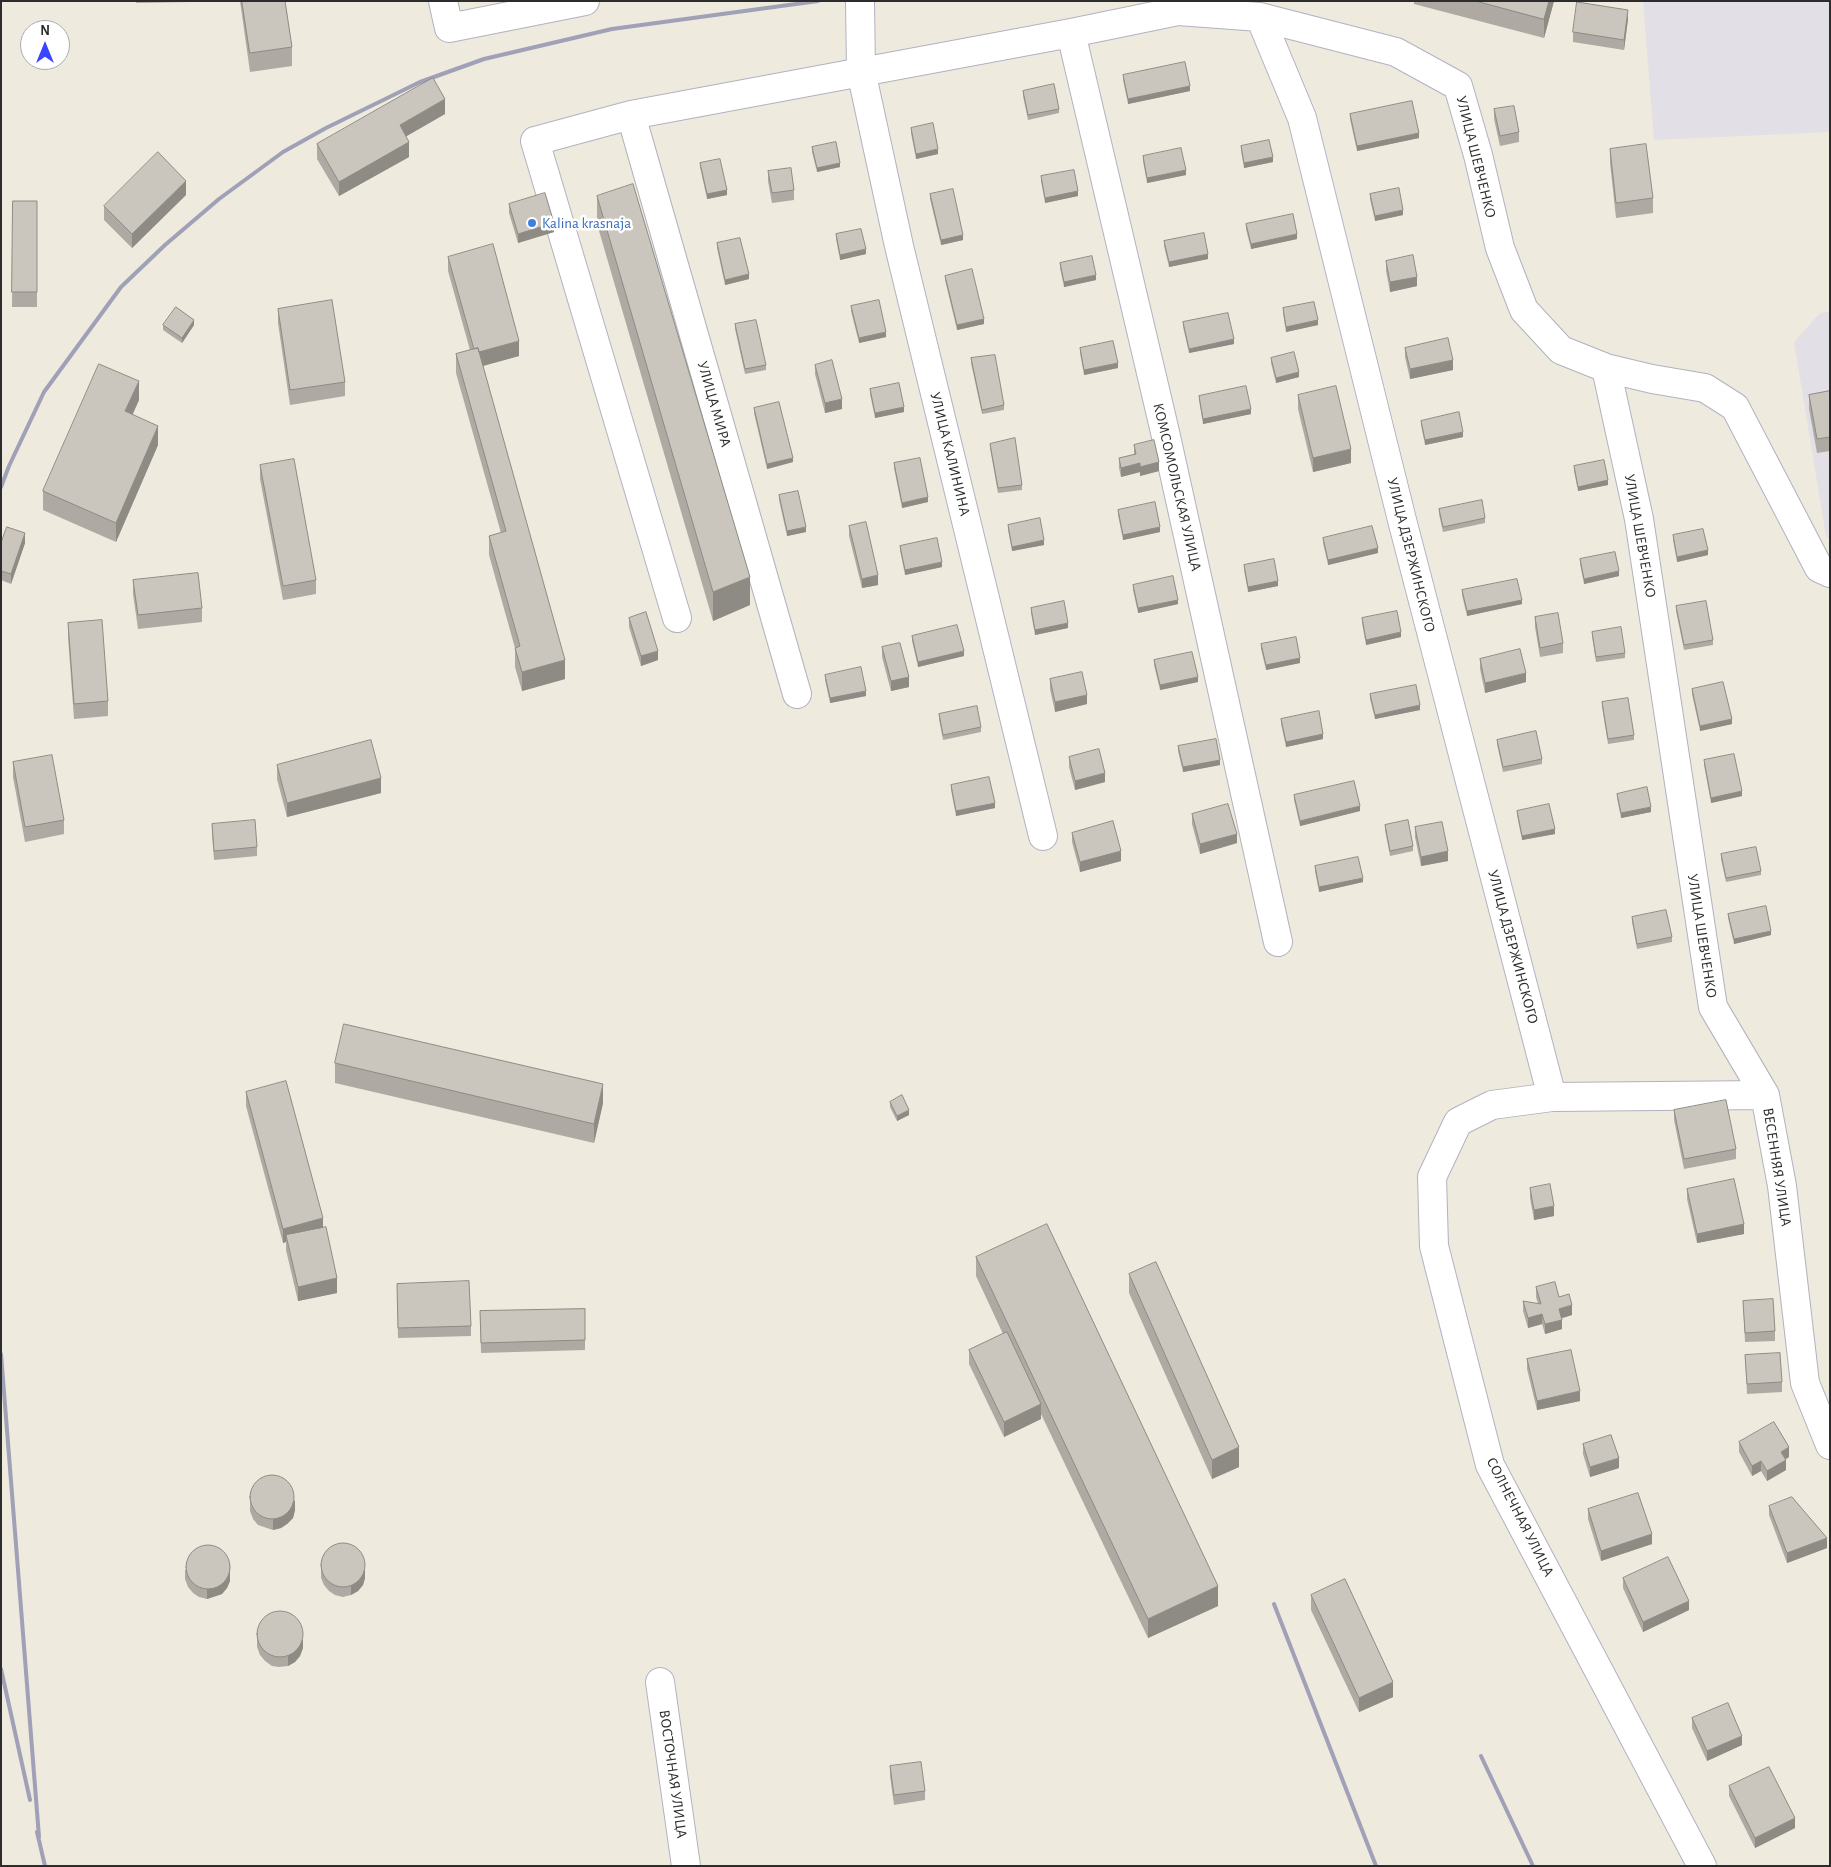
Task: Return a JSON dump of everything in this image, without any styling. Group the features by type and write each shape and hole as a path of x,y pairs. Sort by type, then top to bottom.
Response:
{"street":[{"path":"443,1 449,28 585,1"},
{"name":"УЛИЦА КАЛИНИНА","path":"860,1 861,72 902,256 1042,836"},
{"name":"УЛИЦА ШЕВЧЕНКО","path":"677,618 535,141 631,114 719,100 1178,11 1260,17 1396,52 1458,86 1478,156 1500,248 1524,310 1561,350 1606,368 1639,519 1712,1007 1765,1095"},
{"name":"УЛИЦА ДЗЕРЖИНСКОГО","path":"1260,17 1302,118 1402,520 1552,1097"},
{"name":"КОМСОМОЛЬСКАЯ УЛИЦА","path":"1071,33 1165,432 1278,942"},
{"name":"УЛИЦА МИРА","path":"631,114 797,694"},
{"path":"1606,368 1652,379 1706,388 1735,407 1819,568 1830,574"},
{"name":"ВЕСЕННЯЯ УЛИЦА","path":"1552,1097 1765,1095 1782,1186 1805,1383 1830,1446"},
{"name":"СОЛНЕЧНАЯ УЛИЦА","path":"1552,1097 1492,1106 1458,1122 1432,1177 1434,1246 1490,1465 1702,1866"},
{"name":"ВОСТОЧНАЯ УЛИЦА","path":"660,1682 686,1866"}],"shaded area":[{"path":"1643,1 1830,1 1830,132 1654,140"},
{"path":"1830,312 1830,540 1826,536 1794,342 1820,313"}],"building":[{"path":"242,1 285,1 292,47 250,53"},
{"path":"1476,1 1549,1 1544,19"},
{"path":"1577,2 1628,10 1624,40 1573,32"},
{"path":"1185,62 1190,86 1128,99 1123,75"},
{"path":"433,78 445,99 400,125 409,142 339,182 317,144"},
{"path":"1054,84 1059,109 1028,115 1023,91"},
{"path":"1412,101 1419,133 1357,146 1350,114"},
{"path":"1514,106 1519,132 1500,136 1494,109"},
{"path":"933,123 938,149 916,154 911,128"},
{"path":"1269,140 1273,157 1244,163 1241,146"},
{"path":"836,142 840,163 817,168 812,147"},
{"path":"1646,144 1653,198 1616,203 1610,149"},
{"path":"1181,148 1186,170 1147,178 1143,156"},
{"path":"158,152 186,181 132,234 104,206"},
{"path":"720,159 727,190 707,194 700,163"},
{"path":"791,168 794,190 772,193 768,171"},
{"path":"1074,170 1078,191 1045,198 1041,176"},
{"path":"633,184 750,577 713,592 597,196"},
{"path":"1399,188 1403,210 1375,216 1370,194"},
{"path":"953,189 963,235 941,240 930,194"},
{"name":"Kalina krasnaja","path":"545,193 554,223 518,234 509,204"},
{"path":"13,201 37,201 37,292 12,292"},
{"path":"1293,214 1297,234 1251,244 1246,224"},
{"path":"861,229 866,249 840,255 836,234"},
{"path":"1204,233 1208,254 1169,262 1164,241"},
{"path":"740,238 749,274 725,280 717,243"},
{"path":"493,244 519,341 479,352 478,348 474,349 448,257"},
{"path":"1413,255 1417,277 1390,282 1386,261"},
{"path":"1092,256 1096,275 1064,282 1060,263"},
{"path":"972,269 984,319 957,325 945,276"},
{"path":"332,300 345,382 290,390 278,309"},
{"path":"879,300 886,332 859,338 851,306"},
{"path":"1314,302 1318,320 1286,327 1283,308"},
{"path":"176,307 194,320 182,338 163,325"},
{"path":"1228,313 1234,339 1189,349 1183,322"},
{"path":"756,320 766,365 745,369 735,324"},
{"path":"1448,338 1453,360 1410,369 1405,348"},
{"path":"1113,341 1118,363 1084,370 1080,348"},
{"path":"478,348 565,660 522,672 515,648 520,646 489,536 506,531 456,354"},
{"path":"1294,352 1299,372 1276,378 1271,358"},
{"path":"995,355 1004,405 982,410 971,358"},
{"path":"832,360 842,399 825,403 815,365"},
{"path":"99,364 139,381 125,411 158,426 116,523 43,491"},
{"path":"899,383 904,407 875,413 870,389"},
{"path":"1246,386 1251,409 1203,419 1199,396"},
{"path":"1336,386 1351,449 1313,458 1298,395"},
{"path":"1830,391 1830,437 1817,439 1809,395"},
{"path":"779,402 793,458 767,464 754,408"},
{"path":"1459,412 1463,432 1425,440 1421,421"},
{"path":"1015,438 1022,485 998,488 990,444"},
{"path":"1154,440 1159,462 1140,467 1140,463 1121,468 1119,458 1136,454 1134,445"},
{"path":"920,458 928,497 902,503 894,463"},
{"path":"294,459 316,580 283,586 260,465"},
{"path":"1604,460 1608,480 1578,487 1574,466"},
{"path":"798,491 806,527 787,531 779,495"},
{"path":"1482,500 1485,518 1443,527 1439,509"},
{"path":"1155,502 1160,527 1123,535 1118,510"},
{"path":"1040,518 1044,540 1012,547 1008,525"},
{"path":"866,522 878,575 862,579 849,526"},
{"path":"1372,526 1378,548 1328,560 1323,538"},
{"path":"7,527 25,533 11,574 1,571 1,543"},
{"path":"1703,529 1708,550 1677,557 1673,535"},
{"path":"937,538 942,562 905,570 900,546"},
{"path":"1615,552 1619,571 1584,579 1580,559"},
{"path":"1274,559 1278,581 1248,587 1244,565"},
{"path":"198,573 202,608 138,615 133,580"},
{"path":"1173,576 1178,600 1138,608 1133,585"},
{"path":"1517,579 1522,600 1467,611 1462,590"},
{"path":"1064,601 1068,623 1035,630 1031,608"},
{"path":"1706,601 1713,640 1684,645 1676,606"},
{"path":"1397,611 1401,632 1366,640 1362,618"},
{"path":"646,612 658,651 641,656 629,618"},
{"path":"1558,613 1563,643 1540,648 1535,617"},
{"path":"102,620 108,701 74,704 68,623"},
{"path":"957,625 964,651 918,662 912,636"},
{"path":"1621,627 1625,653 1596,657 1592,632"},
{"path":"1296,637 1300,658 1266,665 1261,644"},
{"path":"900,643 909,677 891,681 882,647"},
{"path":"1520,649 1526,673 1485,683 1480,659"},
{"path":"1192,652 1198,677 1160,685 1154,660"},
{"path":"861,667 866,691 830,698 825,675"},
{"path":"1082,672 1087,695 1055,702 1050,679"},
{"path":"1723,682 1732,719 1700,726 1692,689"},
{"path":"1416,685 1420,705 1375,715 1370,694"},
{"path":"1628,698 1634,735 1608,739 1602,702"},
{"path":"977,706 981,727 943,735 939,714"},
{"path":"1319,711 1323,734 1286,742 1281,719"},
{"path":"1536,731 1542,759 1503,767 1497,740"},
{"path":"1216,739 1220,760 1183,767 1178,746"},
{"path":"371,740 381,778 287,803 277,765"},
{"path":"1099,749 1105,773 1075,781 1069,757"},
{"path":"1734,754 1742,791 1711,798 1704,760"},
{"path":"52,755 64,820 25,827 13,762"},
{"path":"989,777 995,803 956,811 951,785"},
{"path":"1354,781 1360,806 1300,821 1294,795"},
{"path":"1647,787 1651,807 1621,813 1617,794"},
{"path":"1228,804 1237,834 1200,844 1192,814"},
{"path":"1549,804 1555,829 1522,836 1517,811"},
{"path":"255,820 257,847 214,851 212,824"},
{"path":"1408,820 1413,846 1390,851 1385,825"},
{"path":"1113,821 1121,851 1080,862 1072,833"},
{"path":"1442,822 1448,851 1421,857 1415,827"},
{"path":"1756,847 1761,871 1726,878 1721,854"},
{"path":"1358,857 1363,878 1319,887 1315,866"},
{"path":"1766,906 1771,931 1734,939 1728,914"},
{"path":"1666,910 1672,937 1637,944 1632,917"},
{"path":"344,1024 603,1084 594,1124 335,1063"},
{"path":"286,1081 323,1218 283,1229 246,1092"},
{"path":"902,1095 909,1110 897,1116 890,1102"},
{"path":"1726,1100 1736,1149 1684,1159 1674,1110"},
{"path":"1734,1179 1744,1224 1697,1234 1687,1189"},
{"path":"1550,1184 1554,1206 1534,1210 1530,1188"},
{"path":"1047,1224 1218,1586 1148,1619 976,1257"},
{"path":"326,1227 337,1278 298,1287 286,1235"},
{"path":"1156,1262 1239,1447 1212,1460 1129,1274"},
{"path":"469,1281 471,1326 398,1328 397,1284"},
{"path":"1555,1282 1559,1297 1569,1294 1572,1305 1559,1309 1562,1320 1545,1324 1542,1314 1528,1318 1523,1301 1541,1304 1536,1287"},
{"path":"1773,1299 1775,1331 1745,1333 1743,1301"},
{"path":"585,1309 585,1340 481,1343 480,1311"},
{"path":"1007,1332 1041,1404 1004,1422 969,1350"},
{"path":"1571,1350 1580,1391 1537,1401 1527,1359"},
{"path":"1780,1353 1782,1382 1747,1384 1745,1355"},
{"path":"1774,1422 1789,1447 1781,1452 1786,1460 1767,1471 1761,1461 1752,1466 1739,1442"},
{"path":"1611,1435 1619,1458 1590,1467 1583,1444"},
{"path":"276,1475 288,1481 293,1488 293,1506 288,1513 281,1518 268,1519 260,1516 253,1509 250,1493 253,1485 260,1478"},
{"path":"1638,1493 1652,1534 1601,1551 1588,1509"},
{"path":"1792,1497 1827,1538 1787,1553 1769,1506"},
{"path":"339,1543 347,1543 359,1549 365,1565 359,1581 347,1587 339,1587 327,1581 321,1569 321,1561 327,1549"},
{"path":"212,1545 224,1551 229,1558 229,1576 224,1583 217,1588 204,1589 196,1586 189,1579 186,1563 189,1555 196,1548"},
{"path":"1668,1557 1689,1601 1643,1622 1623,1578"},
{"path":"1345,1579 1393,1682 1359,1698 1311,1595"},
{"path":"280,1611 293,1615 299,1621 303,1634 299,1647 293,1653 280,1657 267,1653 261,1647 257,1634 261,1621 267,1615"},
{"path":"1728,1703 1742,1736 1707,1751 1692,1718"},
{"path":"921,1762 925,1791 894,1795 890,1766"},
{"path":"1769,1767 1795,1818 1755,1838 1729,1786"}],"railway":[{"path":"1,487 44,392 121,287 165,245 219,199 283,152 326,128 420,82 484,59 612,29 818,1"},
{"path":"1,1354 39,1837"},
{"path":"1274,1604 1376,1866"},
{"path":"1,1669 30,1800"},
{"path":"1481,1756 1533,1866"},
{"path":"37,1832 45,1866"}],"place":[{"name":"Kalina krasnaja","path":"532,223"}]}
